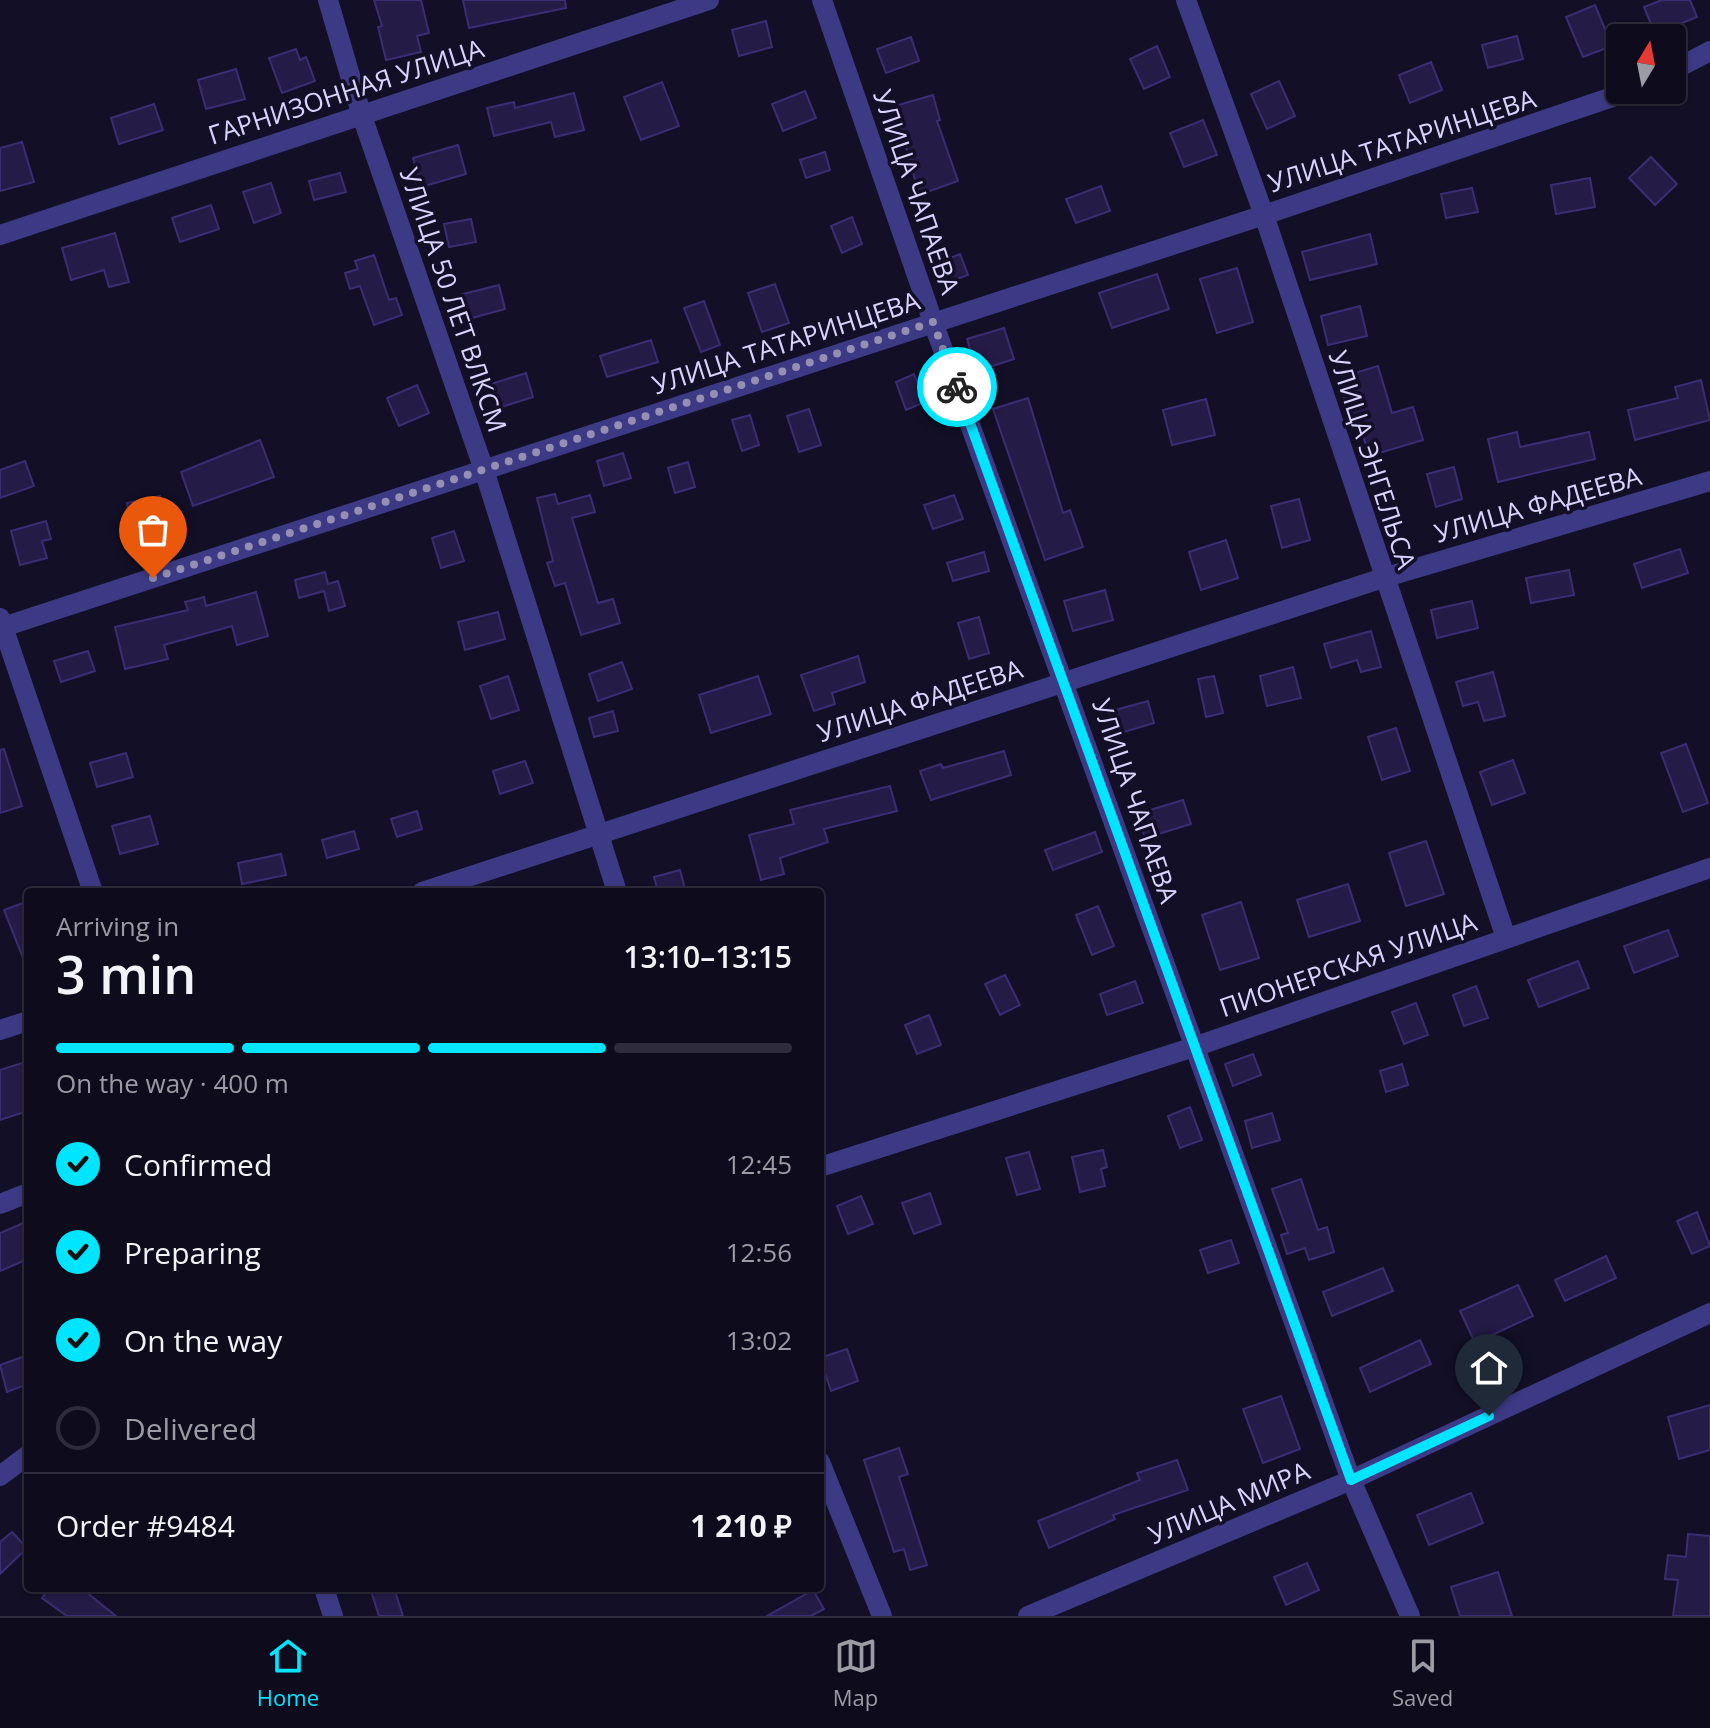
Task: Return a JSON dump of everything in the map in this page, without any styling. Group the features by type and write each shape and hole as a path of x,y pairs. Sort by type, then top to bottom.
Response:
{"street":[{"name":"УЛИЦА 50 ЛЕТ ВЛКСМ","path":"328,0 361,113 484,470 616,888"},
{"name":"ГАРНИЗОННАЯ УЛИЦА","path":"0,235 709,0"},
{"name":"УЛИЦА ЧАПАЕВА","path":"822,0 933,322 1351,1480 1410,1616"},
{"name":"УЛИЦА ЭНГЕЛЬСА","path":"1186,0 1264,215 1506,938"},
{"path":"1686,64 1710,51"},
{"name":"УЛИЦА ТАТАРИНЦЕВА","path":"1,625 1264,215 1606,99"},
{"name":"УЛИЦА ФАДЕЕВА","path":"434,888 1383,578 1710,481"},
{"path":"1,625 92,888"},
{"name":"ПИОНЕРСКАЯ УЛИЦА","path":"824,1166 1194,1047 1710,868"},
{"path":"0,1030 24,1022"},
{"path":"0,1204 24,1195"},
{"name":"УЛИЦА МИРА","path":"1028,1616 1351,1480 1710,1313"},
{"path":"0,1476 24,1458"},
{"path":"824,1472 882,1616"},
{"path":"325,1592 333,1616"}],"building":[{"path":"374,0 421,0 429,33 417,36 421,52 386,60 378,27 382,26"},
{"path":"463,0 565,0 566,8 469,28"},
{"path":"1662,0 1690,0 1697,17 1680,24 1651,24 1644,7"},
{"path":"1595,5 1606,32 1606,48 1583,57 1566,17"},
{"path":"766,21 772,47 739,56 732,30"},
{"path":"1517,36 1523,59 1488,68 1482,45"},
{"path":"911,37 919,61 886,73 877,49"},
{"path":"1157,46 1170,77 1144,89 1130,59"},
{"path":"296,49 300,60 306,57 315,81 282,93 269,58"},
{"path":"1431,62 1442,90 1410,103 1399,75"},
{"path":"236,69 245,99 206,109 198,80"},
{"path":"1279,81 1295,116 1267,129 1251,94"},
{"path":"662,82 679,126 641,140 624,97"},
{"path":"805,91 816,118 783,131 772,104"},
{"path":"574,93 584,130 555,137 551,122 494,136 487,108 514,102 515,108"},
{"path":"933,95 940,120 937,121 958,181 919,195 895,106"},
{"path":"154,104 163,130 119,144 111,118"},
{"path":"1203,120 1217,155 1184,167 1170,133"},
{"path":"22,142 34,182 0,191 0,148"},
{"path":"458,145 466,174 421,187 413,158"},
{"path":"825,152 830,170 806,178 800,160"},
{"path":"1651,157 1677,184 1655,205 1629,178"},
{"path":"340,173 346,192 314,200 309,181"},
{"path":"1590,178 1595,207 1556,214 1551,185"},
{"path":"271,183 281,213 254,223 243,192"},
{"path":"1101,186 1110,211 1076,223 1066,199"},
{"path":"1472,188 1478,212 1446,218 1441,194"},
{"path":"211,205 219,229 180,242 172,218"},
{"path":"852,217 862,244 842,253 831,226"},
{"path":"471,219 476,242 449,247 444,224"},
{"path":"115,233 129,282 109,287 104,270 71,280 62,248"},
{"path":"1370,234 1377,264 1310,280 1302,252"},
{"path":"947,250 950,258 960,254 968,275 941,285 930,257"},
{"path":"374,255 389,300 396,298 402,315 374,325 360,286 350,289 345,273 358,269 355,261"},
{"path":"1237,268 1253,322 1217,333 1200,279"},
{"path":"1157,274 1169,309 1112,328 1099,293"},
{"path":"775,284 789,323 762,332 748,293"},
{"path":"499,285 505,309 465,320 459,295"},
{"path":"704,301 720,345 701,352 684,308"},
{"path":"1360,306 1367,336 1328,345 1321,316"},
{"path":"1004,328 1014,359 977,371 967,339"},
{"path":"651,340 658,362 607,377 600,356"},
{"path":"1378,366 1392,413 1413,407 1423,440 1369,456 1358,418 1350,420 1344,398 1351,396 1345,376"},
{"path":"526,373 533,397 498,408 491,384"},
{"path":"914,374 925,402 906,410 896,382"},
{"path":"1701,380 1710,420 1635,440 1628,410 1678,398 1675,387"},
{"path":"417,385 429,413 399,426 387,398"},
{"path":"1028,398 1063,513 1070,510 1083,547 1045,560 993,409"},
{"path":"1206,399 1215,435 1172,445 1163,410"},
{"path":"809,409 821,445 799,452 787,416"},
{"path":"750,415 759,445 742,451 732,420"},
{"path":"1517,432 1520,447 1589,432 1595,459 1498,482 1488,439"},
{"path":"260,440 274,477 193,506 181,472"},
{"path":"623,453 631,478 604,486 597,461"},
{"path":"25,461 34,486 0,498 0,470"},
{"path":"688,462 695,487 675,493 668,468"},
{"path":"1454,467 1462,499 1436,507 1427,474"},
{"path":"555,494 558,504 590,495 595,512 572,518 598,603 613,599 620,623 581,635 565,583 555,586 547,563 553,561 537,498"},
{"path":"954,495 963,519 933,529 924,505"},
{"path":"160,496 165,523 145,527 144,519 130,521 127,503"},
{"path":"1299,499 1310,540 1282,548 1271,506"},
{"path":"46,521 51,539 42,541 47,558 20,565 11,531"},
{"path":"454,531 464,561 441,568 432,538"},
{"path":"1226,540 1238,578 1201,590 1189,552"},
{"path":"1680,549 1688,573 1642,588 1634,564"},
{"path":"984,552 989,571 953,581 947,563"},
{"path":"1569,570 1574,595 1531,603 1526,578"},
{"path":"325,572 328,584 338,581 345,606 329,611 324,591 299,598 295,580"},
{"path":"1105,590 1113,620 1073,631 1064,601"},
{"path":"256,592 268,636 237,645 232,626 164,645 168,659 125,669 115,627 188,610 185,602 204,597 206,606"},
{"path":"1472,601 1478,628 1437,638 1431,610"},
{"path":"498,612 505,639 465,650 458,622"},
{"path":"979,617 989,653 969,659 958,623"},
{"path":"1371,631 1381,667 1361,672 1357,660 1331,668 1324,644"},
{"path":"88,651 95,671 61,682 54,661"},
{"path":"858,656 865,682 832,693 835,704 814,711 801,675"},
{"path":"622,662 632,689 598,701 589,674"},
{"path":"1293,667 1301,698 1267,706 1260,676"},
{"path":"1493,672 1505,716 1484,721 1478,702 1463,706 1456,682"},
{"path":"508,676 519,710 491,719 480,686"},
{"path":"758,676 771,714 711,733 699,695"},
{"path":"1214,676 1223,713 1206,717 1198,679"},
{"path":"1148,701 1154,723 1114,735 1108,712"},
{"path":"613,711 618,731 594,737 589,718"},
{"path":"1396,728 1410,771 1382,780 1368,737"},
{"path":"1686,744 1708,803 1683,812 1661,753"},
{"path":"4,749 22,806 0,813 0,750"},
{"path":"1004,751 1011,775 931,800 920,771 941,764 943,768"},
{"path":"126,753 133,777 97,787 90,763"},
{"path":"1513,760 1525,793 1492,805 1480,772"},
{"path":"525,761 533,783 500,794 493,771"},
{"path":"890,786 897,811 824,829 828,842 780,858 784,874 761,880 749,835 794,824 790,810"},
{"path":"1183,800 1191,824 1145,838 1137,814"},
{"path":"417,811 422,829 397,837 391,819"},
{"path":"150,816 158,844 120,854 112,826"},
{"path":"354,831 359,849 327,858 322,840"},
{"path":"1095,832 1102,852 1053,870 1045,850"},
{"path":"1426,841 1444,894 1406,906 1389,853"},
{"path":"281,854 286,875 242,884 238,863"},
{"path":"680,870 685,888 657,888 654,877"},
{"path":"1348,884 1360,921 1309,937 1297,900"},
{"path":"24,902 24,960 4,910"},
{"path":"1241,902 1259,958 1220,970 1202,915"},
{"path":"1098,906 1114,946 1092,955 1076,915"},
{"path":"1668,930 1678,956 1634,973 1624,946"},
{"path":"1578,961 1589,988 1539,1007 1528,980"},
{"path":"1005,975 1020,1005 1000,1015 985,984"},
{"path":"1135,981 1143,1003 1107,1015 1100,994"},
{"path":"1476,986 1488,1018 1464,1026 1453,995"},
{"path":"1416,1003 1428,1035 1404,1044 1392,1012"},
{"path":"929,1015 941,1045 917,1054 905,1025"},
{"path":"1253,1054 1261,1075 1233,1086 1225,1064"},
{"path":"24,1062 24,1112 0,1120 0,1070"},
{"path":"1402,1064 1408,1085 1386,1092 1380,1071"},
{"path":"1190,1107 1202,1140 1180,1148 1168,1116"},
{"path":"1272,1113 1280,1140 1252,1148 1245,1121"},
{"path":"1103,1150 1107,1167 1101,1169 1105,1186 1080,1192 1072,1157"},
{"path":"1029,1152 1040,1189 1017,1195 1006,1158"},
{"path":"1301,1179 1318,1230 1327,1227 1334,1252 1309,1260 1305,1248 1287,1254 1281,1235 1288,1233 1272,1189"},
{"path":"930,1193 941,1224 914,1234 902,1203"},
{"path":"861,1196 873,1224 848,1234 837,1206"},
{"path":"1697,1212 1710,1246 1692,1254 1677,1221"},
{"path":"24,1223 24,1261 0,1271 0,1233"},
{"path":"1231,1240 1239,1263 1208,1273 1200,1250"},
{"path":"1606,1256 1616,1278 1565,1301 1555,1280"},
{"path":"1383,1268 1393,1291 1332,1316 1323,1292"},
{"path":"1518,1285 1533,1316 1475,1343 1460,1311"},
{"path":"1420,1340 1431,1364 1370,1392 1360,1368"},
{"path":"847,1349 858,1381 831,1391 824,1370 824,1357"},
{"path":"24,1356 24,1386 7,1392 0,1365"},
{"path":"1281,1396 1300,1449 1263,1463 1243,1409"},
{"path":"1710,1405 1710,1450 1679,1459 1668,1417"},
{"path":"899,1448 908,1474 899,1477 927,1565 910,1570 904,1549 894,1552 864,1460"},
{"path":"1177,1460 1188,1490 1113,1515 1115,1519 1049,1548 1038,1521 1140,1480 1137,1473"},
{"path":"1471,1493 1483,1523 1429,1545 1417,1515"},
{"path":"12,1532 24,1545 24,1551 0,1574 0,1542"},
{"path":"1688,1534 1710,1536 1710,1616 1673,1616 1678,1580 1665,1579 1668,1555 1686,1557"},
{"path":"1307,1563 1319,1590 1286,1605 1274,1577"},
{"path":"1498,1572 1512,1616 1460,1616 1451,1587"},
{"path":"47,1592 86,1592 116,1616 67,1616 42,1598"},
{"path":"371,1592 395,1592 403,1616 379,1616"},
{"path":"809,1592 814,1592 824,1609 811,1616 767,1616"}],"way so far":[{"path":"153,578 933,322 957,387"}],"route":[{"path":"957,387 1351,1480 1489,1416"}]}
